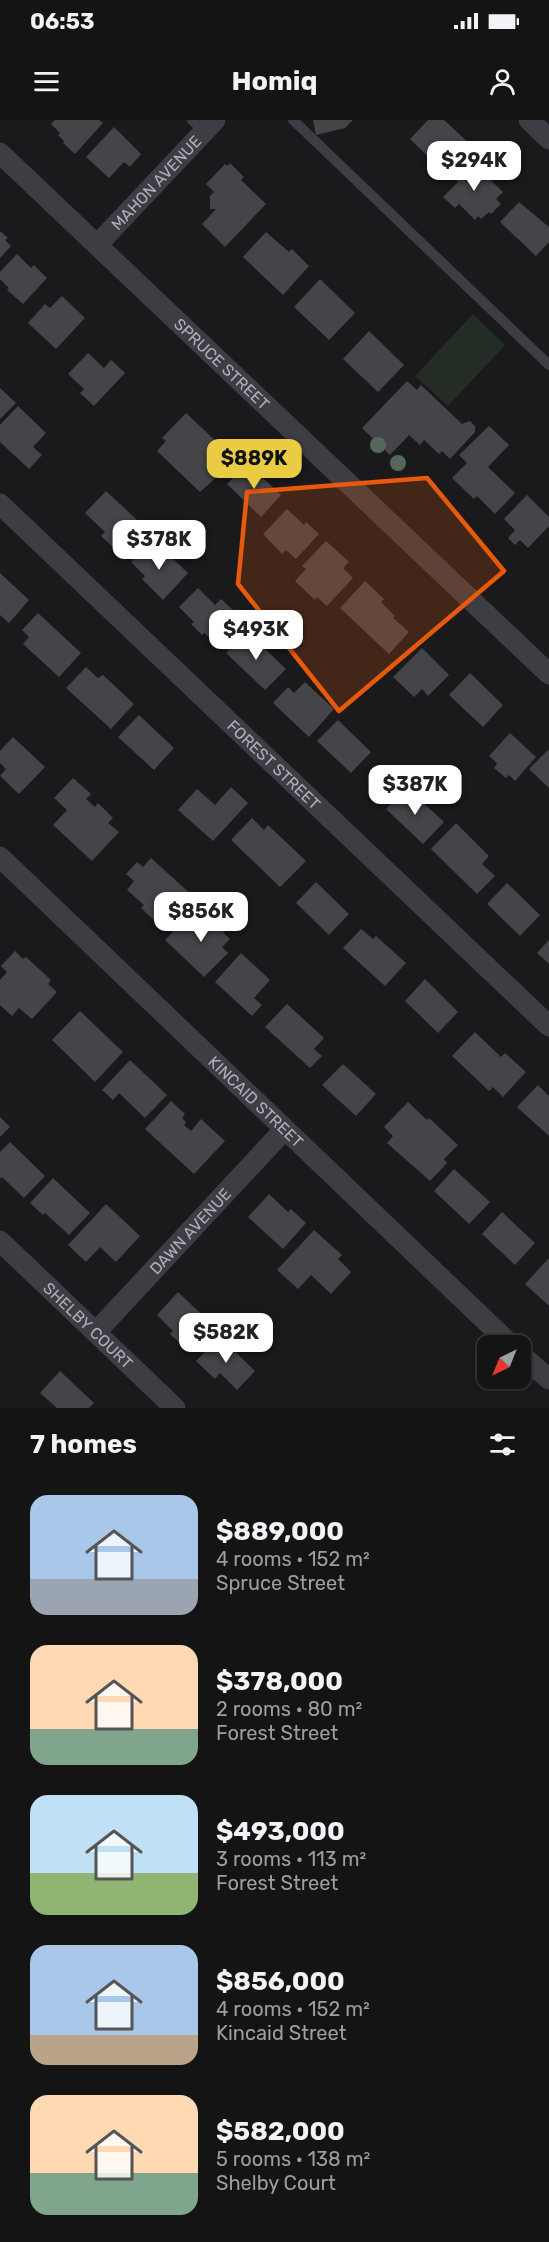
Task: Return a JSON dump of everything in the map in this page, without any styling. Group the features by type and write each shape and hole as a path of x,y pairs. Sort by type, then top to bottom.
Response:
{"street":[{"path":"529,120 549,139"},
{"name":"MAHON AVENUE","path":"97,245 204,124"},
{"name":"SPRUCE STREET","path":"0,153 549,674"},
{"name":"FOREST STREET","path":"0,504 549,1026"},
{"name":"KINCAID STREET","path":"0,857 500,1335"},
{"name":"DAWN AVENUE","path":"96,1332 284,1130"},
{"name":"SHELBY COURT","path":"0,1241 175,1408"},
{"path":"531,1363 549,1379"}],"lane":[{"path":"293,120 549,365"}],"highlighted area":[{"path":"427,478 504,571 339,711 238,584 247,492"}],"shaded area":[{"path":"473,314 505,345 448,406 415,376"}],"building":[{"path":"55,120 99,120 103,123 75,154 63,143 64,141 58,135 60,133 51,124"},
{"path":"313,120 353,120 345,128 316,135"},
{"path":"428,120 444,120 471,145 445,173 410,139"},
{"path":"114,127 141,154 130,167 124,162 109,178 86,157"},
{"path":"470,160 503,192 496,199 501,204 491,214 489,212 481,219 478,216 475,220 459,204 455,208 443,197 458,182 453,178"},
{"path":"230,163 244,177 241,180 266,204 225,247 202,224 216,209 210,209 210,196 214,192 206,184 225,164 227,166"},
{"path":"519,202 549,227 549,242 536,256 500,222"},
{"path":"0,231 8,238 5,240 11,246 0,258"},
{"path":"266,232 289,252 292,249 309,266 283,295 243,257"},
{"path":"17,254 31,268 34,265 47,278 23,304 7,290 9,288 0,279 0,272"},
{"path":"320,279 355,313 329,340 294,307"},
{"path":"62,296 85,318 56,349 28,323 45,304 50,308"},
{"path":"369,331 404,365 378,392 343,359"},
{"path":"88,353 104,368 111,360 125,373 94,406 80,393 84,389 68,374"},
{"path":"407,381 417,390 421,385 462,424 470,421 475,426 475,432 450,459 442,451 439,454 424,440 420,445 409,435 390,455 362,428"},
{"path":"0,388 16,403 0,419"},
{"path":"18,406 46,433 33,447 42,455 29,469 0,442 0,425"},
{"path":"186,413 219,444 213,450 230,465 200,492 157,451 166,441 162,438"},
{"path":"489,426 509,445 488,467 515,493 495,514 477,496 474,499 452,478 467,463 459,455"},
{"path":"247,463 281,495 261,517 227,484"},
{"path":"106,491 149,531 127,554 118,546 115,549 101,536 105,532 85,513"},
{"path":"527,495 549,517 549,526 528,548 520,540 515,545 508,538 515,530 504,519"},
{"path":"287,509 304,525 306,522 319,534 296,559 286,550 282,554 263,534"},
{"path":"326,541 349,562 343,568 353,578 327,606 317,597 315,600 295,581 306,569 302,566"},
{"path":"151,542 167,558 169,555 188,573 163,600 142,579 145,576 131,562"},
{"path":"0,573 29,600 9,623 0,615"},
{"path":"365,581 384,599 381,602 395,616 393,618 409,632 389,654 340,608"},
{"path":"198,588 215,605 221,599 234,611 229,616 238,626 220,644 211,635 209,637 204,633 202,635 191,624 194,622 179,607"},
{"path":"38,613 81,653 59,677 23,644 29,637 22,630"},
{"path":"246,631 286,669 265,690 226,653"},
{"path":"422,648 449,675 428,696 422,689 414,697 393,677"},
{"path":"86,667 98,678 103,675 134,704 111,729 66,688"},
{"path":"470,673 503,705 483,727 449,695"},
{"path":"305,682 334,709 309,737 273,703 288,687 294,693"},
{"path":"139,715 174,748 154,770 118,737"},
{"path":"338,720 371,752 351,773 317,741"},
{"path":"510,733 536,757 515,781 509,775 506,778 494,768 497,763 489,756"},
{"path":"13,737 45,767 19,794 0,776 6,769 0,763 0,751"},
{"path":"549,751 549,788 529,769"},
{"path":"73,778 91,794 86,799 95,807 98,803 113,818 108,823 119,832 92,861 53,825 67,810 54,798"},
{"path":"231,787 248,803 213,841 178,810 197,789 215,805"},
{"path":"406,787 444,822 423,844 386,809"},
{"path":"252,818 264,830 268,825 306,861 280,887 231,840"},
{"path":"456,823 489,856 482,864 495,876 477,894 431,849"},
{"path":"151,858 192,895 176,912 169,907 156,922 141,908 144,905 127,890 134,881 126,874 137,862 143,867"},
{"path":"316,882 349,914 329,935 296,903"},
{"path":"507,883 540,915 520,936 487,904"},
{"path":"208,910 227,928 223,932 230,939 222,947 228,953 204,977 165,940 180,924 188,930"},
{"path":"361,929 373,939 376,936 406,963 385,986 343,948"},
{"path":"549,940 549,964 537,953"},
{"path":"15,951 23,959 26,957 51,980 48,984 57,992 32,1019 19,1008 12,1016 0,1005 0,980 7,972 1,966"},
{"path":"241,953 270,980 254,998 262,1005 252,1016 215,982"},
{"path":"425,979 458,1012 438,1033 405,1001"},
{"path":"287,1004 324,1038 314,1049 322,1056 310,1068 265,1027"},
{"path":"80,1011 123,1052 95,1082 52,1040"},
{"path":"475,1032 501,1057 505,1053 526,1072 503,1097 493,1087 489,1091 452,1056"},
{"path":"130,1060 167,1095 145,1118 119,1093 113,1100 102,1090"},
{"path":"343,1064 376,1094 356,1116 322,1085"},
{"path":"538,1085 549,1096 549,1136 517,1107"},
{"path":"171,1101 185,1114 182,1118 186,1122 184,1125 191,1131 201,1119 225,1141 194,1174 145,1129"},
{"path":"408,1102 458,1145 444,1159 447,1163 430,1181 387,1143 393,1136 384,1127"},
{"path":"0,1117 10,1127 0,1137"},
{"path":"10,1142 45,1176 24,1198 2,1177 0,1179 0,1152"},
{"path":"454,1169 490,1202 469,1224 434,1191"},
{"path":"53,1178 90,1213 69,1235 30,1203"},
{"path":"269,1194 288,1212 291,1209 306,1223 283,1249 248,1217"},
{"path":"106,1204 140,1236 116,1262 100,1247 86,1262 68,1245"},
{"path":"502,1212 535,1243 515,1265 482,1234"},
{"path":"314,1230 342,1255 338,1259 351,1272 331,1294 311,1275 298,1289 277,1270"},
{"path":"549,1258 549,1306 525,1284"},
{"path":"178,1292 214,1326 189,1352 170,1334 173,1331 157,1315"},
{"path":"220,1337 255,1371 237,1390 220,1373 215,1379 196,1361"},
{"path":"60,1371 94,1403 89,1408 57,1408 40,1393"}]}
